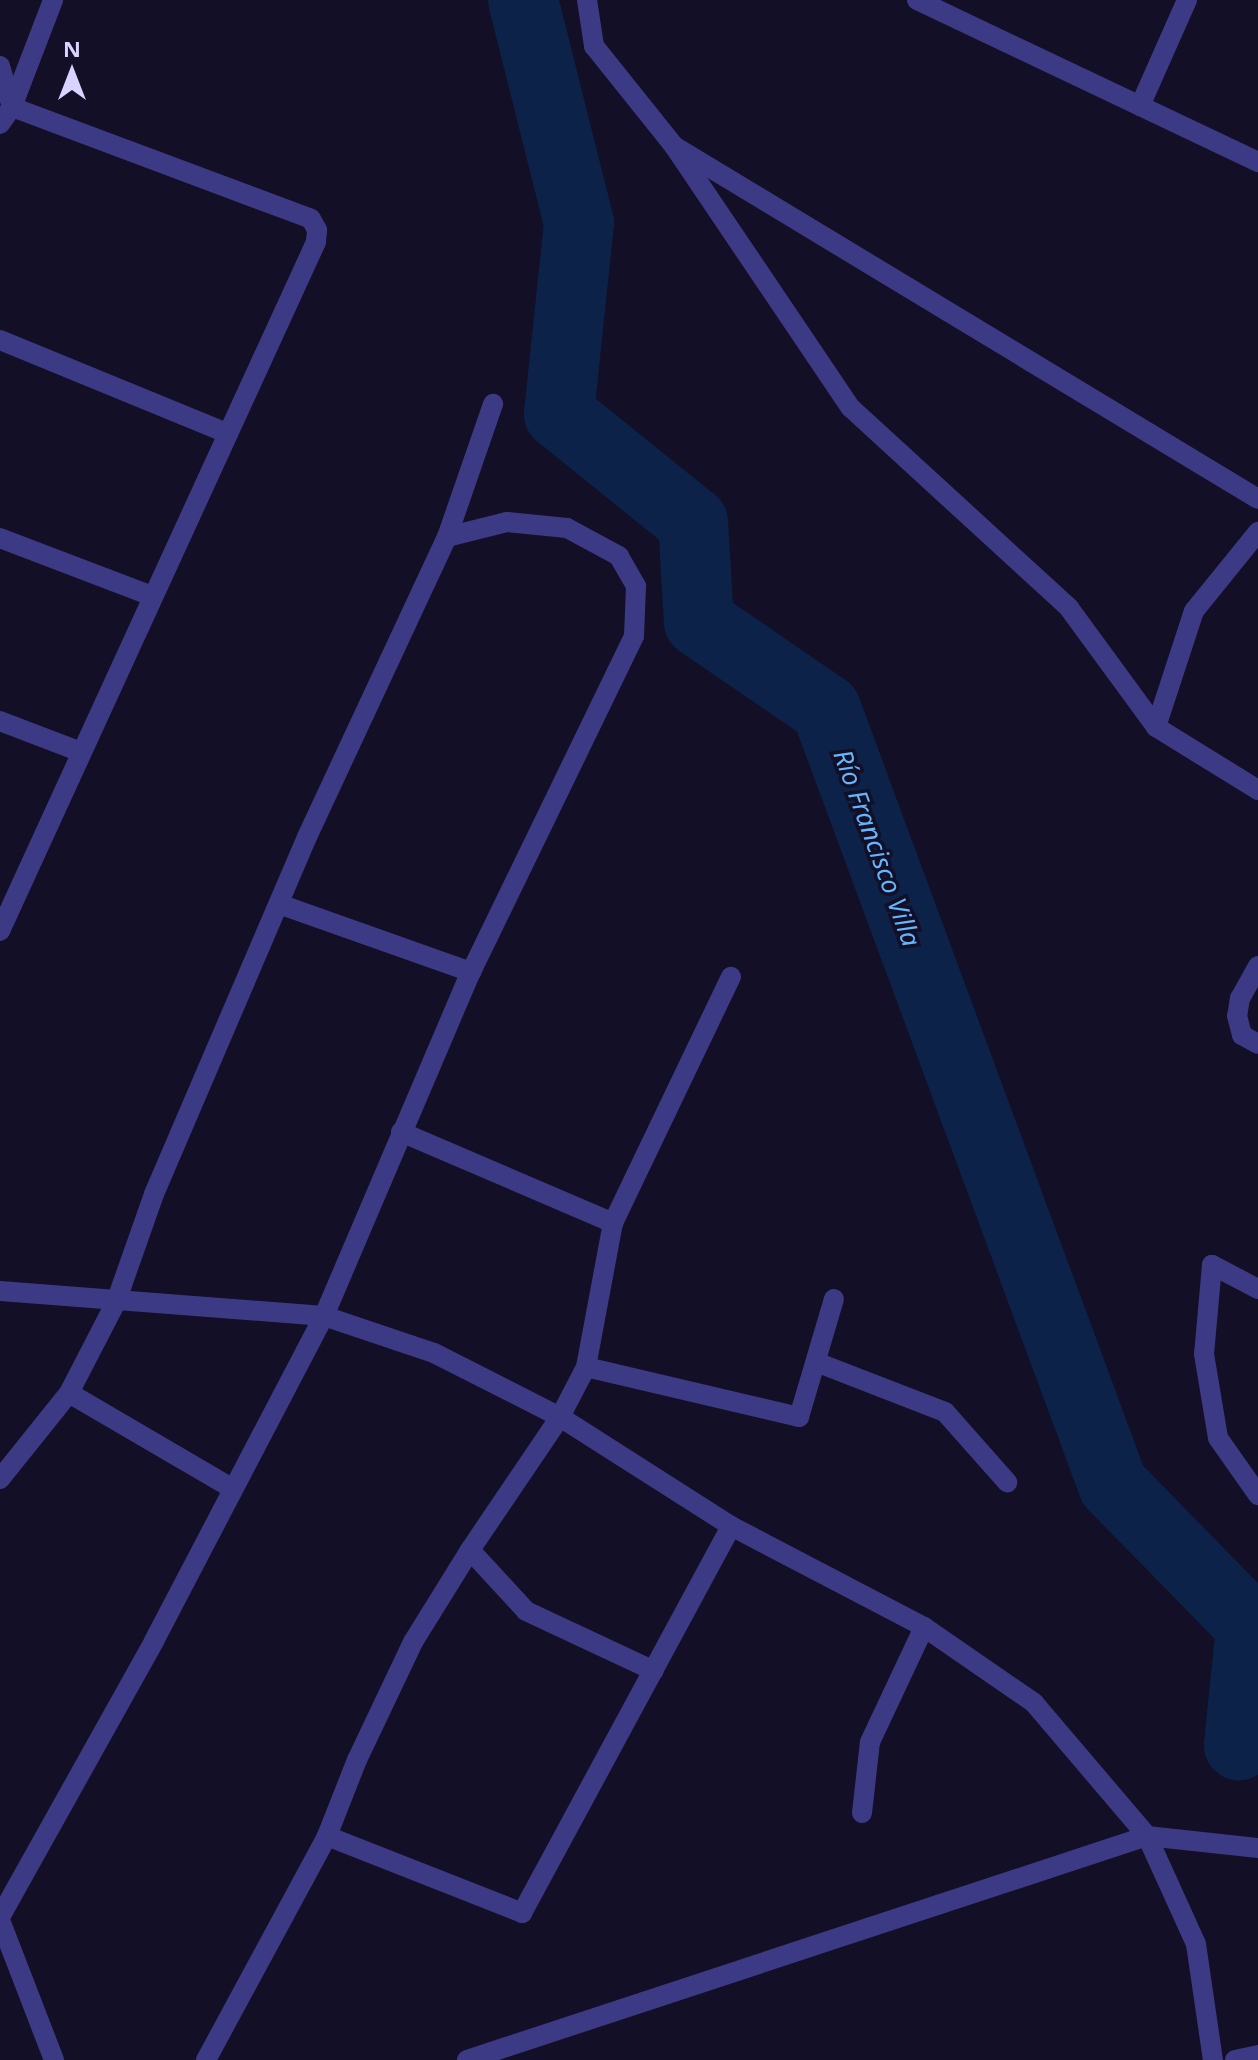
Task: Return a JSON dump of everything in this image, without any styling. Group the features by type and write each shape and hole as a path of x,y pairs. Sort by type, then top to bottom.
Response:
{"street":[{"path":"6,115 53,0"},
{"path":"587,0 594,46 674,146 851,408 1069,608 1156,727 1258,790"},
{"path":"917,0 1258,162"},
{"path":"1140,106 1187,0"},
{"path":"0,66 6,115"},
{"path":"0,931 316,242 317,230 311,219 6,115"},
{"path":"674,146 1258,499"},
{"path":"0,364 4,342 227,433"},
{"path":"0,1479 69,1393 116,1302 154,1194 279,904 447,537 493,404"},
{"path":"54,2060 0,1918 154,1641 324,1316 471,972 634,636 636,586 619,556 567,528 507,522 447,537"},
{"path":"1156,727 1194,611 1258,532"},
{"path":"0,538 152,596"},
{"path":"0,721 81,752"},
{"path":"279,904 471,972"},
{"path":"1258,966 1240,998 1237,1016 1242,1035 1258,1044"},
{"path":"206,2060 327,1836 357,1760 413,1642 470,1550 560,1417 586,1367 613,1223 731,977"},
{"path":"401,1132 613,1223"},
{"path":"1258,1289 1212,1265 1204,1354 1218,1438 1258,1495"},
{"path":"0,1291 324,1316 434,1353 560,1417 731,1526 924,1627 1034,1703 1147,1836 1196,1944 1213,2060"},
{"path":"586,1367 799,1417 834,1299"},
{"path":"816,1362 945,1412 1007,1482"},
{"path":"69,1393 233,1489"},
{"path":"327,1836 522,1913 731,1526"},
{"path":"470,1550 526,1611 654,1671"},
{"path":"862,1813 870,1742 924,1627"},
{"path":"467,2060 1147,1836 1258,1848"},
{"path":"1235,2060 1258,2055"}],"waterway":[{"name":"Río Francisco Villa","path":"523,0 579,223 559,414 693,522 699,622 826,709 1113,1485 1251,1626 1239,1745"}]}
